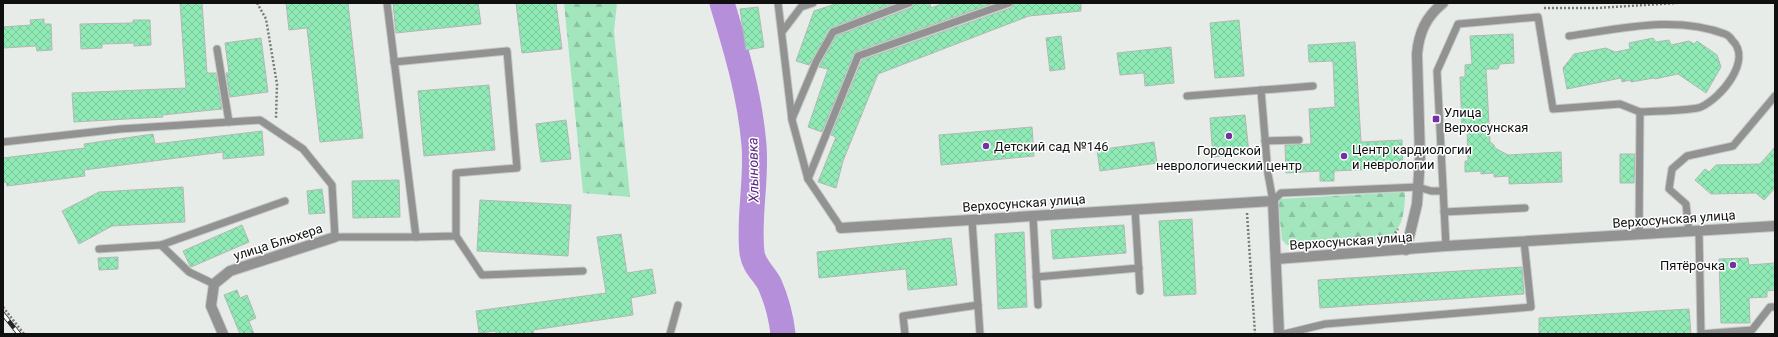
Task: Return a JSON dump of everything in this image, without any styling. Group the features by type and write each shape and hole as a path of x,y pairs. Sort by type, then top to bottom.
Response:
{"street":[{"path":"1406,250 1415,219 1420,158 1417,54 1419,38 1424,25 1435,10 1443,3"},
{"name":"Верхосунская улица","path":"841,228 1273,201 1276,259 1446,246 1775,226"},
{"name":"улица Блюхера","path":"214,284 230,271 335,237"},
{"path":"1276,259 1279,334"},
{"path":"214,284 211,306 223,334"}],"lane":[{"path":"387,3 416,236"},
{"path":"778,3 792,120 808,179 841,228"},
{"path":"782,32 801,7 813,3"},
{"path":"792,120 816,62 833,32 909,3"},
{"path":"808,179 858,56 1009,3"},
{"path":"1446,246 1437,71 1458,24 1538,17 1553,109 1620,104 1640,112 1700,108 1717,96 1737,69 1739,58 1737,44 1727,35 1699,26 1667,23 1569,36"},
{"path":"217,49 229,122"},
{"path":"394,62 507,51 517,168 456,172 456,236 482,275 583,271"},
{"path":"1187,96 1313,86"},
{"path":"1261,90 1268,174 1273,201"},
{"path":"1688,232 1686,204 1669,189 1672,169 1687,156 1733,146 1775,96"},
{"path":"1639,235 1640,112"},
{"path":"3,142 120,129 260,120 303,149 332,185 335,237 456,236"},
{"path":"1265,141 1299,140"},
{"path":"1273,201 1281,193 1418,187 1432,192 1443,191"},
{"path":"99,249 161,245 285,201"},
{"path":"1444,212 1525,208"},
{"path":"1135,209 1140,291"},
{"path":"1033,216 1038,305"},
{"path":"972,220 980,334"},
{"path":"1699,231 1701,334 1752,330 1770,307 1775,307"},
{"path":"1284,334 1325,324 1531,307 1524,241"},
{"path":"161,245 189,272 214,284"},
{"path":"1036,277 1138,268"},
{"path":"670,334 678,305"},
{"path":"906,334 903,316 978,305"}],"path":[{"path":"257,3 266,19 277,84 276,131"},
{"path":"1538,8 1598,8 1677,3"},
{"path":"1246,202 1255,334"},
{"path":"1386,239 1393,236 1400,226"},
{"path":"3,307 24,334"}],"green space":[{"path":"564,3 617,3 614,31 630,197 583,193"},
{"path":"1405,192 1402,219 1396,231 1386,239 1300,245 1287,245 1282,240 1278,199"}],"building":[{"path":"180,3 202,3 207,73 216,73 222,109 162,115 163,117 74,122 72,93 186,88"},
{"path":"286,3 348,3 363,138 320,142 307,28 289,30"},
{"path":"393,3 478,3 481,24 396,33"},
{"path":"516,3 556,3 562,49 522,53"},
{"path":"838,3 895,3 831,28 809,65 796,61 814,11"},
{"path":"914,3 930,3 931,8 944,3 994,3 855,52 822,132 808,127 828,69 819,67 836,36 911,8"},
{"path":"1014,3 1081,3 1081,11 1029,16 878,74 843,161 836,188 818,182 836,137 831,135 862,60 1011,8"},
{"path":"758,7 764,47 746,50 740,9"},
{"path":"44,19 44,24 51,24 52,50 37,51 36,46 3,48 3,27 31,25 30,20"},
{"path":"133,20 150,20 151,45 134,46 134,43 102,44 102,48 81,49 80,24 133,23"},
{"path":"1239,20 1244,76 1215,78 1210,23"},
{"path":"1513,34 1514,63 1500,64 1498,69 1486,69 1490,142 1495,148 1508,155 1561,152 1562,182 1509,184 1509,176 1494,177 1494,173 1481,174 1481,171 1465,172 1465,161 1468,161 1467,128 1462,128 1460,77 1465,77 1465,65 1472,64 1470,36"},
{"path":"1061,36 1065,69 1050,71 1046,38"},
{"path":"261,38 268,92 230,97 226,73 229,73 225,43"},
{"path":"1653,38 1656,42 1669,40 1671,45 1689,41 1694,44 1697,41 1717,55 1721,67 1706,93 1678,74 1631,82 1630,80 1622,82 1621,78 1567,89 1563,68 1574,54 1606,48 1615,52 1630,49 1629,43"},
{"path":"1355,42 1361,142 1402,140 1403,168 1334,171 1334,181 1320,181 1320,171 1286,173 1285,145 1311,144 1309,109 1335,107 1333,61 1309,62 1308,45"},
{"path":"1171,47 1174,83 1145,86 1144,73 1120,75 1117,53"},
{"path":"489,85 495,150 424,156 418,91"},
{"name":"Городской неврологический центр","path":"1245,115 1249,153 1213,157 1210,118"},
{"path":"566,120 571,159 541,162 536,124"},
{"name":"Детский сад №146","path":"1032,127 1034,156 941,165 939,135"},
{"path":"262,131 264,155 223,159 223,152 84,170 85,176 7,186 6,182 3,183 3,158 85,148 84,144 153,134 155,144"},
{"path":"1154,142 1157,163 1100,171 1097,150"},
{"path":"1775,147 1775,188 1764,200 1756,193 1711,194 1695,180 1705,169 1709,172 1716,165 1760,164"},
{"path":"1620,154 1635,154 1634,183 1620,183"},
{"path":"399,180 400,217 353,218 352,181"},
{"path":"183,187 185,222 112,226 79,244 62,211 99,192"},
{"path":"322,189 325,213 309,214 307,191"},
{"path":"480,200 571,205 568,256 477,251"},
{"path":"1192,219 1196,294 1164,296 1159,221"},
{"path":"242,225 249,242 191,267 190,266 183,251"},
{"path":"1124,225 1126,253 1053,259 1051,230"},
{"path":"1024,232 1027,307 998,309 995,234"},
{"path":"621,234 627,273 652,269 656,293 631,298 633,315 533,330 534,334 496,334 496,331 479,333 476,311 606,293 597,237"},
{"path":"951,238 957,285 908,290 906,269 819,278 817,252"},
{"path":"118,257 118,269 99,270 98,258"},
{"path":"1748,258 1749,265 1775,263 1775,290 1767,291 1767,297 1749,298 1750,323 1721,323 1719,259"},
{"path":"1522,267 1524,294 1320,308 1318,280"},
{"path":"237,290 240,298 247,295 256,318 249,321 254,334 240,334 224,295"},
{"path":"1689,309 1691,334 1539,334 1539,318"}],"waterway":[{"name":"Хлыновка","path":"722,3 742,73 752,127 755,158 751,226 752,253 757,266 768,281 772,291 778,309 783,334"}],"railway":[{"path":"3,314 19,334"}],"place":[{"name":"Улица Верхосунская","path":"1436,119"},
{"name":"Городской неврологический центр","path":"1229,136"},
{"name":"Детский сад №146","path":"986,146"},
{"name":"Центр кардиологии и неврологии","path":"1344,156"},
{"name":"Пятёрочка","path":"1733,265"}]}
